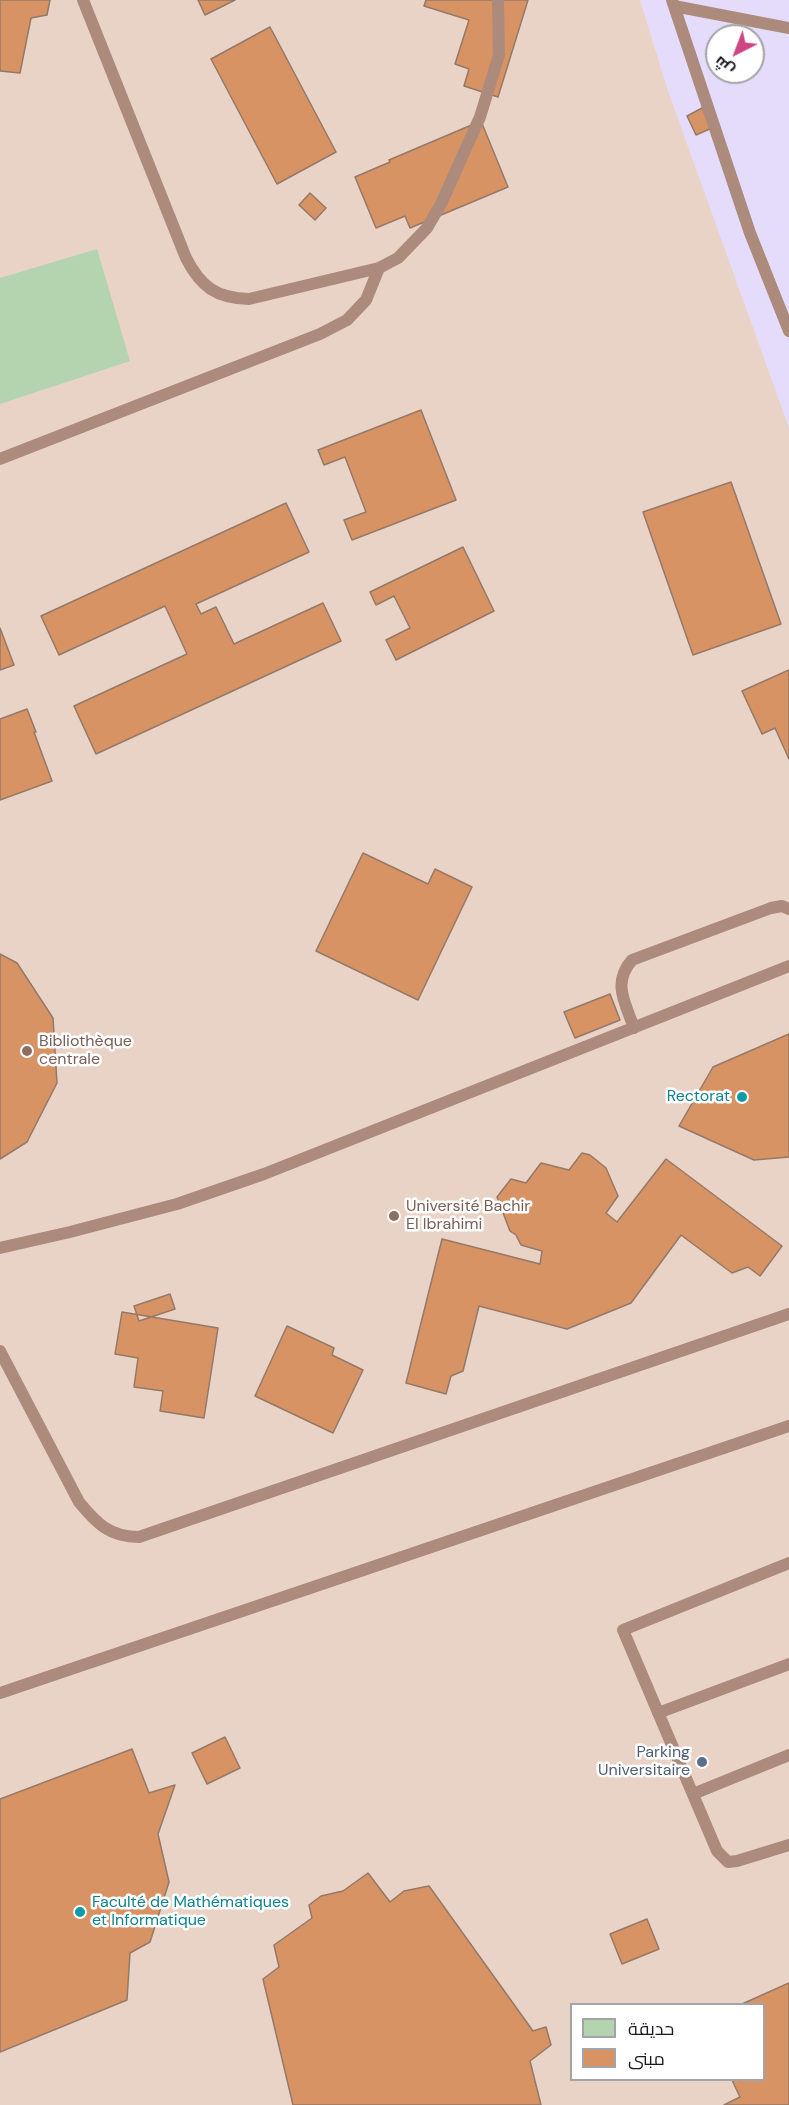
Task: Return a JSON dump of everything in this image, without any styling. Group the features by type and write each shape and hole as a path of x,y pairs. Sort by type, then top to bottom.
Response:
{"lane":[{"path":"83,0 186,258 200,281 212,291 249,299 379,268 398,258 427,228 441,204 480,117 499,54 498,0"},
{"path":"673,3 789,28"},
{"path":"673,3 750,233 789,331"},
{"path":"0,459 320,334 347,320 366,300 379,268"},
{"path":"633,1028 620,978 632,960 771,908 782,906 789,909"},
{"path":"0,1248 70,1232 199,1197 275,1170 789,966"},
{"path":"0,1352 79,1502 92,1518 106,1529 124,1537 139,1538 789,1314"},
{"path":"0,1693 789,1426"},
{"path":"789,1563 623,1630 717,1851 728,1862 789,1845"},
{"path":"658,1713 789,1664"},
{"path":"693,1794 789,1755"}],"shaded area":[{"name":"Université Bachir El Ibrahimi","path":"0,0 640,0 668,91 789,428 789,2105 0,2105"}],"green space":[{"path":"97,249 130,361 0,404 0,278"}],"building":[{"path":"0,0 50,0 47,15 31,18 20,73 0,71"},
{"path":"198,0 235,0 205,15"},
{"path":"426,0 528,0 498,97 464,86 469,69 455,64 469,20 424,6"},
{"path":"270,27 336,152 277,184 211,59"},
{"path":"702,108 712,128 696,135 687,116"},
{"path":"481,121 508,187 410,228 405,216 376,228 355,177"},
{"path":"310,193 326,208 315,220 299,205"},
{"path":"421,410 456,500 352,540 344,520 366,512 345,457 324,465 318,450"},
{"path":"731,482 781,624 693,655 643,512"},
{"path":"286,503 309,552 196,604 201,614 216,607 234,644 323,603 341,641 96,754 74,706 187,654 165,606 59,655 41,616"},
{"path":"463,547 494,611 396,660 386,640 410,628 394,596 376,605 370,592"},
{"path":"0,628 14,665 0,670"},
{"path":"789,670 789,759 775,728 762,734 742,691"},
{"path":"27,709 52,781 0,800 0,719"},
{"path":"363,853 428,884 435,869 472,887 418,1000 316,951"},
{"name":"Bibliothèque centrale","path":"0,954 17,963 53,1018 57,1083 27,1142 0,1159"},
{"path":"610,994 620,1020 575,1038 564,1012"},
{"name":"Rectorat","path":"789,1034 789,1157 754,1160 679,1126 713,1067"},
{"path":"582,1153 590,1155 606,1168 618,1196 606,1213 617,1222 666,1159 782,1246 760,1276 748,1267 732,1273 681,1235 631,1303 567,1329 479,1306 463,1371 451,1376 446,1394 406,1383 442,1239 540,1264 542,1251 521,1245 516,1235 510,1231 497,1197 511,1179 526,1183 541,1163 569,1170"},
{"path":"170,1294 175,1309 139,1321 134,1306"},
{"path":"122,1312 218,1328 204,1418 160,1411 163,1391 134,1387 138,1358 115,1354"},
{"path":"287,1326 334,1348 332,1355 363,1370 333,1433 255,1396"},
{"path":"225,1737 240,1768 207,1784 192,1753"},
{"name":"Faculté de Mathématiques et Informatique","path":"132,1749 149,1793 175,1785 158,1834 169,1882 150,1942 130,1953 127,2000 0,2052 0,1799"},
{"path":"368,1873 390,1902 404,1891 429,1886 533,2031 546,2027 551,2045 530,2061 541,2105 293,2105 263,1979 279,1967 274,1945 312,1918 309,1905 321,1896 343,1891"},
{"path":"647,1919 659,1949 622,1964 610,1934"},
{"path":"789,1983 789,2105 724,2105 740,2097 732,2081 765,2081 765,2003 744,2003"}],"place":[{"name":"Bibliothèque centrale","path":"27,1051"},
{"name":"Rectorat","path":"742,1097"},
{"name":"Université Bachir El Ibrahimi","path":"394,1216"},
{"name":"Parking Universitaire","path":"702,1762"},
{"name":"Faculté de Mathématiques et Informatique","path":"80,1912"}]}
